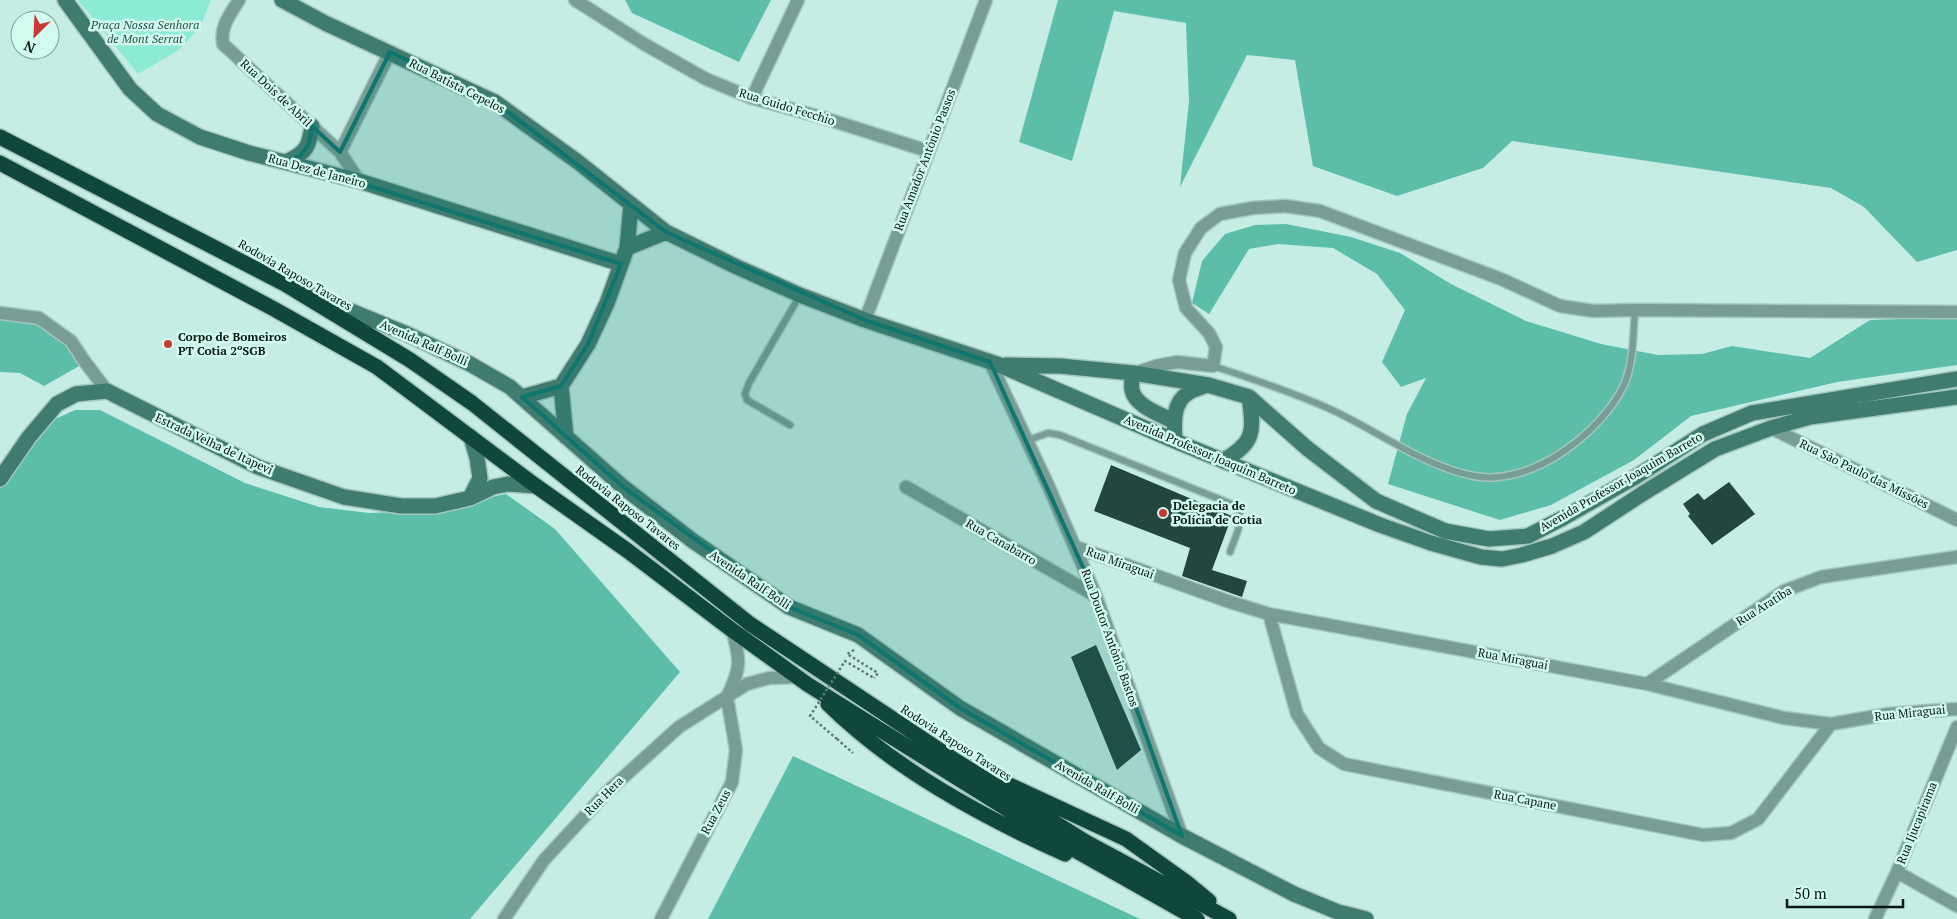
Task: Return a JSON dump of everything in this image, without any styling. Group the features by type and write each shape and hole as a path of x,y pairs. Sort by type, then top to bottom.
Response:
{"highway":[{"name":"Rodovia Raposo Tavares","path":"0,136 285,284 410,360 472,404 750,624 953,759 1086,842 1230,919"},
{"path":"0,163 274,309 377,367 536,486 803,680 1050,836 1197,919"},
{"path":"953,759 1126,839 1186,882 1230,919"}],"main road":[{"name":"Rua Dez de Janeiro","path":"65,0 130,89 157,114 200,137 249,153 359,181 621,264"},
{"name":"Rua Batista Cepelos","path":"282,0 325,23 495,102 578,162 666,232"},
{"path":"288,162 300,156 309,144 312,126"},
{"path":"566,437 561,386 588,344 607,303 626,248 631,206"},
{"path":"626,248 666,232"},
{"name":"Avenida Professor Joaquim Barreto","path":"666,232 800,295 865,320 993,363 1222,461 1380,525 1431,543 1480,556 1502,559 1552,546 1584,532 1715,449 1771,428 1810,417 1957,398"},
{"name":"Avenida Ralf Bolli","path":"285,284 407,334 470,364 510,387 623,487 692,541 789,607 858,635 960,708 1182,836 1294,894 1338,912 1366,919"},
{"name":"Avenida Professor Joaquim Barreto","path":"993,363 1060,366 1133,373 1208,385 1249,397 1308,449 1376,501 1444,531 1489,539 1528,536 1637,476 1703,434 1752,413 1957,379"},
{"path":"1133,373 1132,389 1137,399 1150,409 1173,421"},
{"path":"1175,441 1173,421 1178,406 1187,393 1208,385"},
{"path":"522,397 561,386"},
{"path":"0,479 29,437 57,404 76,394 107,391"},
{"name":"Estrada Velha de Itapevi","path":"107,391 258,467 344,497 401,506 435,506 470,498 493,487 508,484 536,486"},
{"path":"1222,461 1239,451 1250,438 1253,424 1249,397"},
{"path":"470,437 477,458 480,478 470,498"}],"street":[{"name":"Rua Dois de Abril","path":"239,0 224,25 221,34 223,44 340,152 359,181"},
{"name":"Rua Guido Fecchio","path":"576,0 644,44 706,79 752,98 824,118 928,151"},
{"path":"752,98 798,0"},
{"name":"Rua Amador Antônio Passos","path":"865,320 986,0"},
{"path":"340,152 390,52"},
{"path":"1133,373 1177,362 1213,366 1216,347 1209,333 1186,308 1179,280 1185,253 1201,228 1220,214 1253,208 1285,206 1320,211 1501,279 1560,306 1594,311 1957,312"},
{"path":"0,313 39,318 71,341 84,362 107,391"},
{"name":"Rua Doutor Antônio Bastos","path":"993,363 1026,441 1076,547 1096,596 1182,836"},
{"name":"Rua São Paulo das Missões","path":"1771,428 1957,520"},
{"name":"Rua Canabarro","path":"906,487 1096,596"},
{"name":"Rua Miraguai","path":"1076,547 1269,614 1647,684 1784,718 1831,724 1888,714 1957,709"},
{"name":"Rua Aratiba","path":"1647,684 1784,591 1821,577 1957,557"},
{"name":"Rua Capane","path":"1269,614 1297,714 1318,748 1344,764 1354,766 1703,834 1731,833 1758,819 1831,724"},
{"path":"727,697 737,676 740,656 732,630"},
{"name":"Rua Hera","path":"504,919 544,860 607,792 679,727 747,684 768,678 803,680"},
{"name":"Rua Zeus","path":"661,919 732,782 736,750 727,697"},
{"name":"Rua Ijucapirama","path":"1875,919 1897,872 1957,727"},
{"path":"1897,872 1957,906"}],"lane":[{"path":"790,425 747,400 745,394 749,383 800,295"},
{"path":"1213,366 1281,388 1331,409 1443,467 1475,477 1506,476 1538,466 1566,451 1593,428 1612,405 1625,383 1631,358 1635,310"},
{"path":"1026,441 1048,433 1060,435 1234,505 1240,511 1241,519 1230,552"}],"path":[{"path":"853,753 810,716 846,661 874,678"}],"highlighted area":[{"path":"390,52 495,102 666,232 865,320 990,362 1096,596 1182,836 960,708 858,635 789,607 623,487 522,397 561,386 588,344 621,264 288,161 300,156 309,144 312,126 340,152"}],"green space":[{"name":"Praça Nossa Senhora de Mont Serrat","path":"78,0 211,0 200,27 179,50 138,74"},
{"path":"625,0 771,0 739,62 632,13"},
{"path":"1058,0 1957,0 1957,250 1917,262 1864,207 1831,188 1512,141 1483,168 1397,196 1313,166 1295,60 1247,55 1180,187 1189,101 1186,23 1114,11 1072,161 1019,142"},
{"path":"1286,224 1351,237 1400,253 1451,284 1526,321 1601,344 1658,355 1702,354 1732,346 1810,358 1870,320 1957,317 1957,365 1837,382 1691,416 1634,460 1551,505 1500,520 1388,484 1407,414 1426,378 1401,387 1382,362 1405,310 1377,274 1333,248 1278,244 1249,249 1209,314 1192,303 1202,261 1225,234 1255,225"},
{"path":"0,316 40,321 72,343 81,365 44,386 20,373 0,372"},
{"path":"75,410 100,410 245,483 319,507 369,513 424,511 506,494 555,529 680,672 470,919 0,919 0,484 39,433 55,419"},
{"path":"793,756 1140,919 708,919"}],"building":[{"name":"Delegacia de Polícia de Cotia","path":"1111,465 1232,516 1212,570 1247,581 1242,597 1182,576 1190,548 1094,511"},
{"path":"1729,482 1755,514 1712,545 1688,516 1690,514 1683,504 1698,493 1704,500"},
{"path":"1096,645 1141,750 1117,770 1071,657"}],"place":[{"name":"Corpo de Bomeiros PT Cotia 2ºSGB","path":"168,344"},
{"name":"Delegacia de Polícia de Cotia","path":"1163,513"}]}
